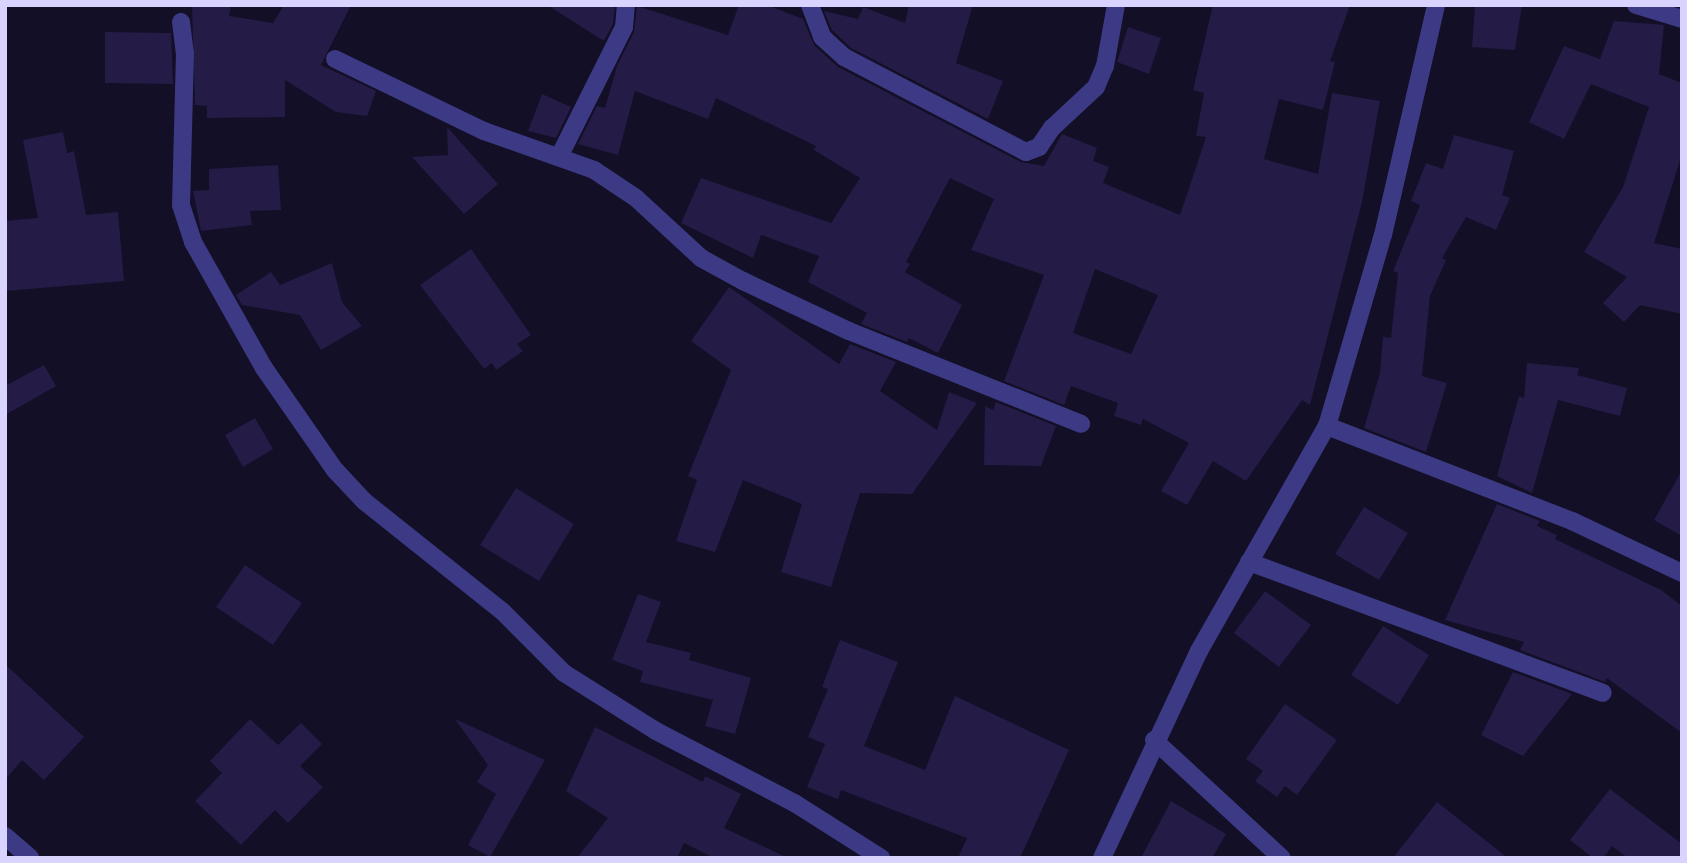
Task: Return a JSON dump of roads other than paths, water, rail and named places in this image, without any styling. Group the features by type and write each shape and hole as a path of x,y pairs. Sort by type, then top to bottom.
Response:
{"street":[{"path":"560,155 624,27 626,5"},
{"path":"810,5 822,37 844,57 1026,152 1039,147 1052,128 1096,87 1105,66 1116,5"},
{"path":"1102,858 1154,740 1249,562 1290,498 1328,426 1383,235 1436,5"},
{"path":"1636,5 1682,19"},
{"path":"181,22 185,53 181,205 193,242 264,368 335,470 364,501 503,612 564,673 656,731 796,804 881,858"},
{"path":"335,59 484,131 560,155 594,170 636,198 701,257 743,281 849,331 1081,424"},
{"path":"1328,426 1572,521 1682,573"},
{"path":"1249,562 1603,693"},
{"path":"1154,740 1282,858"},
{"path":"5,836 30,858"}]}
